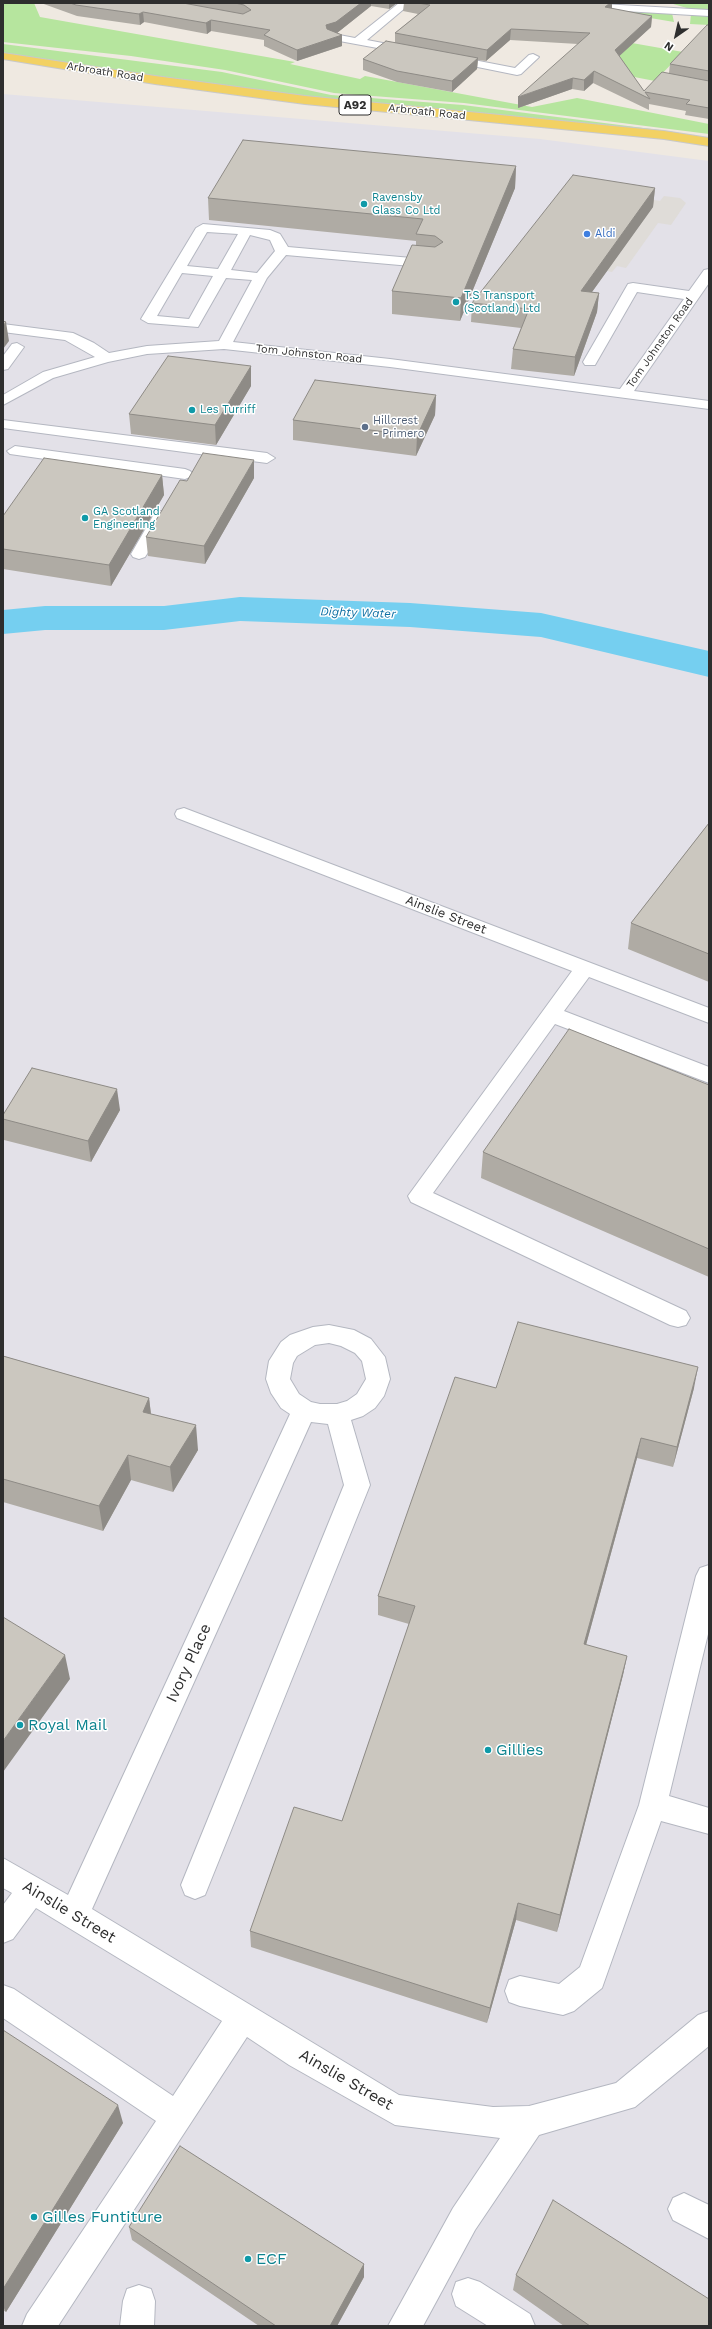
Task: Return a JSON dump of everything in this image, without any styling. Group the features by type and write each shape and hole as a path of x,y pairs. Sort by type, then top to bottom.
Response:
{"main road":[{"name":"Arbroath Road","path":"3,56 155,80 305,100 664,136 709,142"},
{"name":"Arbroath Road","path":"118,87 241,104 569,138"}],"street":[{"path":"358,41 406,3"},
{"path":"589,3 656,6 709,13"},
{"path":"334,37 418,53"},
{"path":"433,56 516,72 533,57"},
{"path":"246,231 193,324 148,319 203,228 246,231 275,237 280,243 282,251"},
{"path":"282,251 434,264"},
{"path":"224,345 262,277 282,251"},
{"path":"178,269 262,277"},
{"name":"Tom Johnston Road","path":"624,394 709,273"},
{"path":"590,362 633,287 693,296"},
{"path":"3,328 68,336 89,346 106,358"},
{"name":"Tom Johnston Road","path":"3,401 48,375 106,358 147,350 224,345 390,363 709,406"},
{"path":"3,366 17,347"},
{"path":"3,424 267,458"},
{"path":"139,554 200,449"},
{"path":"15,451 177,488"},
{"name":"Ainslie Street","path":"184,814 709,1016"},
{"path":"585,968 420,1196 678,1318"},
{"path":"552,1014 709,1075"},
{"path":"329,1334 346,1337 363,1346 373,1357 378,1378 375,1388 366,1401 354,1409 337,1414 320,1414 304,1410 290,1401 283,1393 278,1379 281,1360 290,1349 298,1342 313,1336 329,1334"},
{"name":"Ivory Place","path":"74,1915 304,1410"},
{"path":"195,1885 357,1485 337,1414"},
{"path":"520,1991 563,2000 591,1977 653,1806 709,1576"},
{"path":"653,1806 709,1822"},
{"name":"Ainslie Street","path":"3,1872 242,2017 300,2054 395,2110 493,2123 529,2122 624,2096 709,2026"},
{"path":"3,1929 32,1890"},
{"path":"3,2000 177,2117"},
{"path":"39,2326 242,2017"},
{"path":"405,2326 464,2219 529,2122"},
{"path":"468,2294 518,2326"}],"shaded area":[{"path":"3,94 540,139 709,161 709,2326 3,2326"},
{"path":"565,185 660,201 664,196 680,198 686,203 671,225 658,223 626,268 617,266 612,272 607,271 653,207"}],"green space":[{"path":"3,3 34,3 40,17 295,62 290,64 360,79 365,76 532,107 577,98 709,124 709,134 464,103 334,93 225,70 131,56 3,42"},
{"path":"670,3 709,3 709,10 690,9"},
{"path":"579,6 672,13 674,22"},
{"path":"691,14 709,15 709,25 690,24"},
{"path":"632,43 683,52 655,81 603,71"},
{"path":"3,44 222,72 331,95 463,105 667,131 709,138 327,99 158,78 3,54"}],"building":[{"path":"70,3 183,3 243,14 251,10 244,5 235,3 361,3 336,22 326,25 327,29 342,35 297,50 264,35 270,30 211,20 206,23 143,12 139,14"},
{"path":"418,3 610,3 605,7 652,16 615,50 644,91 662,72 709,81 709,108 686,104 690,100 645,92 650,99 594,71 584,80 573,78 518,97 590,33 511,29 487,50 395,33 430,5"},
{"path":"707,25 709,25 709,71 670,64"},
{"path":"386,41 478,58 452,81 397,71 363,59"},
{"path":"243,140 516,166 461,298 392,291 412,245 435,247 443,242 435,236 416,234 423,219 208,198"},
{"path":"573,175 655,188 581,291 599,293 575,357 513,349 529,309 472,303"},
{"path":"168,356 251,366 215,425 129,414"},
{"path":"315,380 436,395 417,436 293,420"},
{"path":"203,453 254,460 204,546 146,537 180,480 187,481"},
{"name":"GA Scotland Engineering","path":"44,458 162,475 109,565 3,549 3,516"},
{"path":"709,823 709,954 631,923"},
{"path":"569,1029 709,1085 709,1249 483,1152"},
{"path":"32,1068 117,1089 88,1141 3,1119 3,1115"},
{"name":"Gillies","path":"518,1322 698,1367 677,1447 641,1438 584,1644 627,1656 560,1915 518,1903 490,2008 250,1931 294,1807 342,1821 415,1606 378,1596 455,1377 496,1388"},
{"path":"3,1356 149,1398 143,1412 196,1425 170,1467 128,1455 99,1506 3,1479"},
{"path":"3,1617 65,1655 3,1741"},
{"name":"Gilles Funtiture","path":"3,2030 118,2105 3,2289"},
{"name":"ECF","path":"180,2146 364,2264 330,2326 276,2326 129,2227"},
{"path":"553,2200 709,2299 709,2326 590,2326 516,2275"}],"waterway":[{"name":"Dighty Water","path":"3,622 45,618 164,618 240,609 410,615 541,625 709,664"}],"place":[{"name":"Ravensby Glass Co Ltd","path":"364,204"},
{"name":"Aldi","path":"587,234"},
{"name":"T.S Transport (Scotland) Ltd","path":"456,302"},
{"name":"Les Turriff","path":"192,410"},
{"name":"Hillcrest - Primero","path":"365,427"},
{"name":"GA Scotland Engineering","path":"85,518"},
{"name":"Royal Mail","path":"20,1725"},
{"name":"Gillies","path":"488,1750"},
{"name":"Gilles Funtiture","path":"34,2217"},
{"name":"ECF","path":"248,2259"}]}
